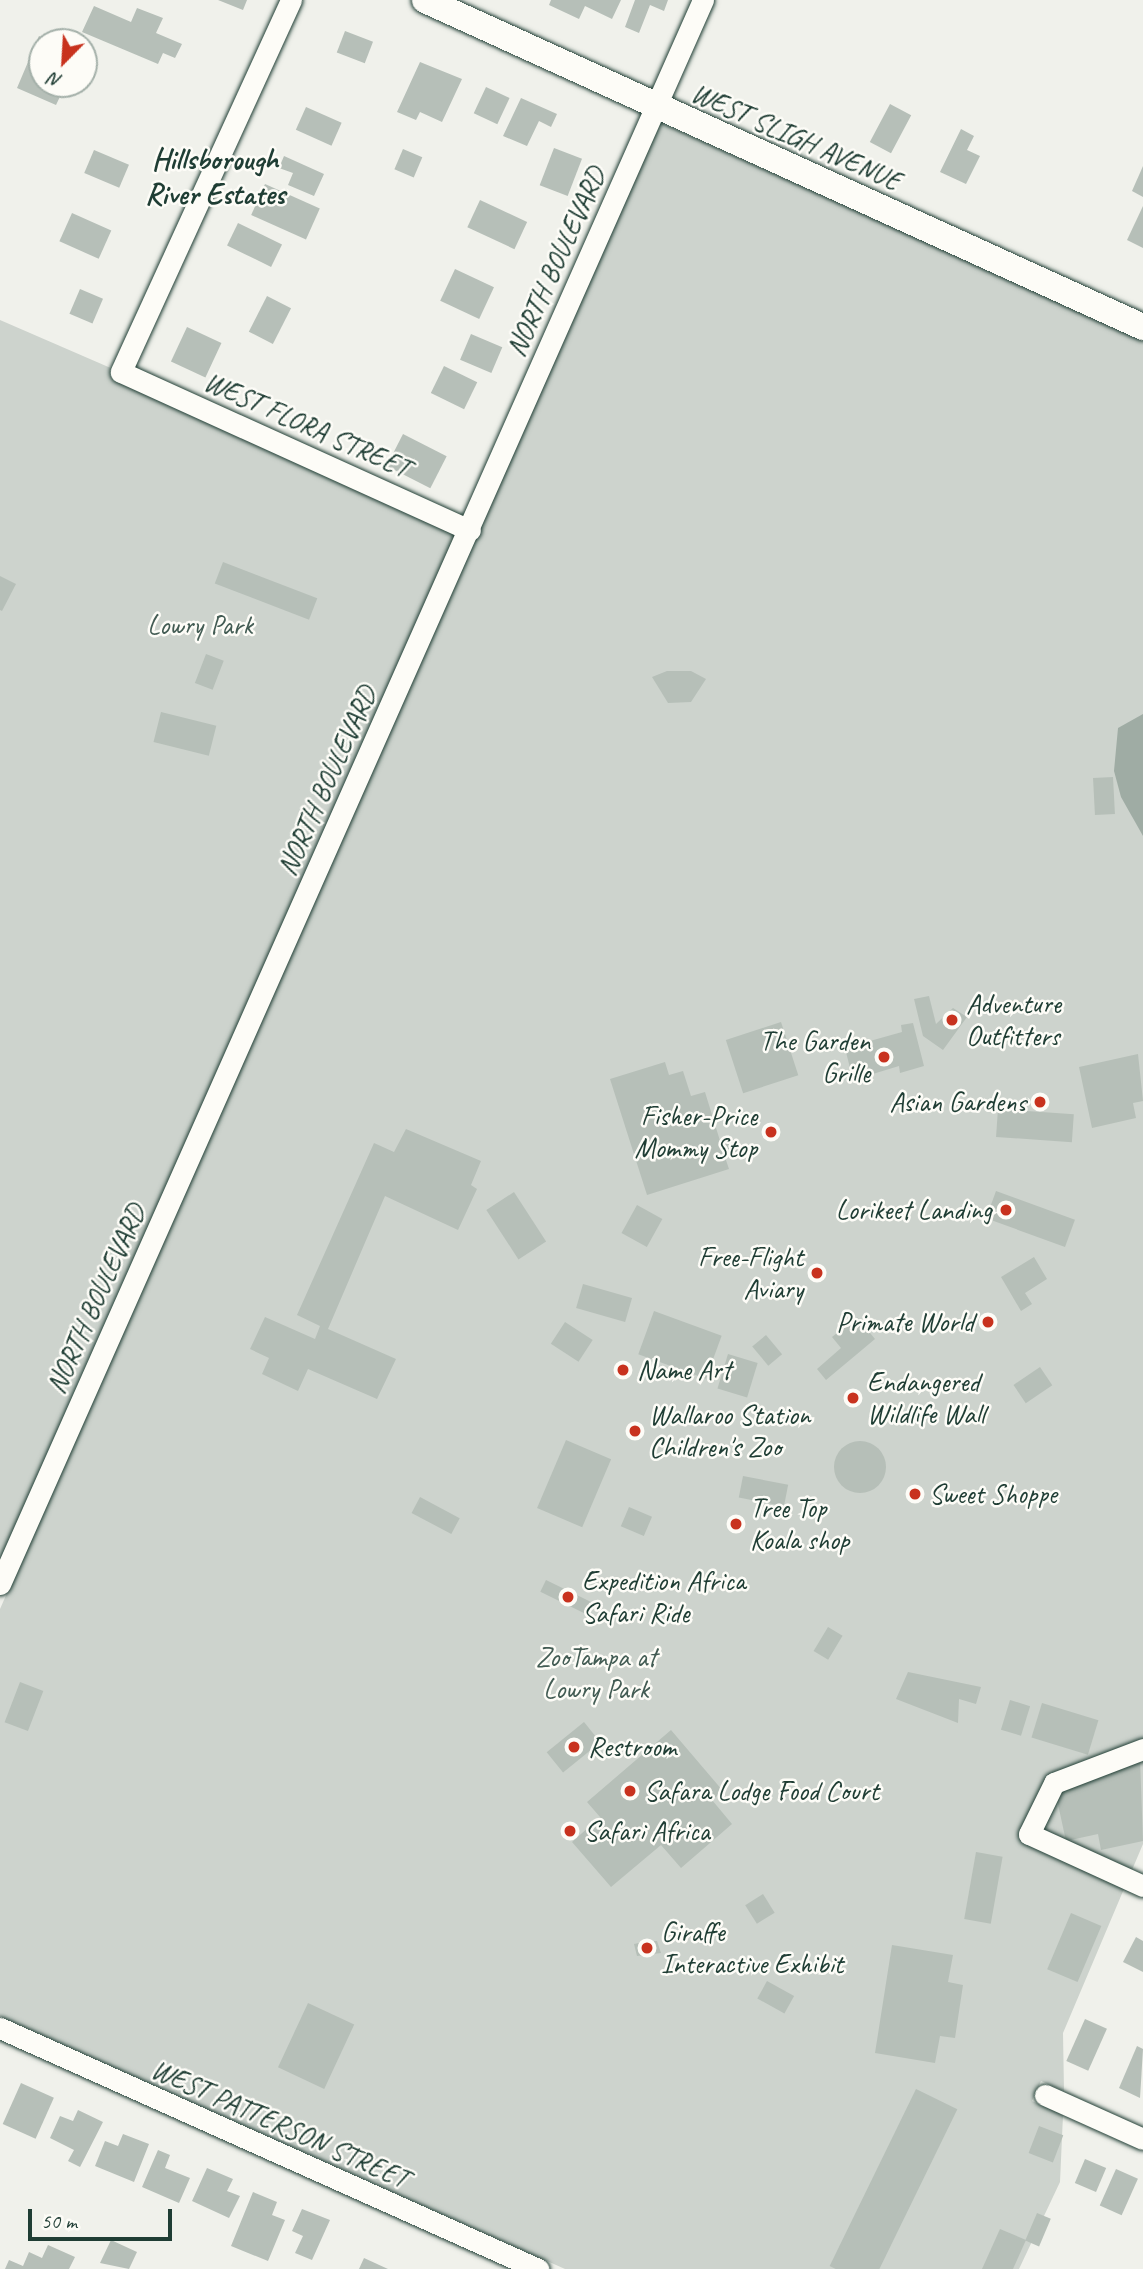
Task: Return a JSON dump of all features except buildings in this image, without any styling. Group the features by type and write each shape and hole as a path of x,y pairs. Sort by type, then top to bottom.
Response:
{"main road":[{"name":"WEST SLIGH AVENUE","path":"425,0 657,109 1143,327"}],"street":[{"name":"WEST FLORA STREET","path":"290,0 121,372 470,530"},
{"name":"NORTH BOULEVARD","path":"0,1584 470,530 599,230 657,109 704,0"},
{"path":"1143,1749 1054,1783 1029,1834 1143,1885"},
{"name":"WEST PATTERSON STREET","path":"0,2028 532,2268"},
{"path":"1045,2095 1143,2139"}],"green space":[{"name":"ZooTampa at Lowry Park","path":"661,123 1143,339 1143,1844 1063,2033 1064,2091 1041,2081 1032,2101 1063,2115 1060,2182 1019,2269 565,2269 0,2016 0,1609 608,234"},
{"name":"Lowry Park","path":"0,320 466,522 0,1562"}],"shaded area":[{"path":"1143,714 1143,836 1121,797 1114,771 1118,728"}],"place":[{"name":"Adventure Outfitters","path":"952,1020"},
{"name":"The Garden Grille","path":"884,1057"},
{"name":"Asian Gardens","path":"1040,1102"},
{"name":"Fisher-Price Mommy Stop","path":"771,1132"},
{"name":"Lorikeet Landing","path":"1006,1210"},
{"name":"Free-Flight Aviary","path":"817,1273"},
{"name":"Primate World","path":"988,1322"},
{"name":"Name Art","path":"623,1370"},
{"name":"Endangered Wildlife Wall","path":"853,1398"},
{"name":"Wallaroo Station Children's Zoo","path":"635,1431"},
{"name":"Sweet Shoppe","path":"915,1494"},
{"name":"Tree Top Koala shop","path":"736,1524"},
{"name":"Expedition Africa Safari Ride","path":"568,1597"},
{"name":"Restroom","path":"574,1747"},
{"name":"Safara Lodge Food Court","path":"630,1791"},
{"name":"Safari Africa","path":"570,1831"},
{"name":"Giraffe Interactive Exhibit","path":"647,1948"}],"district":[{"name":"Hillsborough River Estates","path":"215,176"}]}
